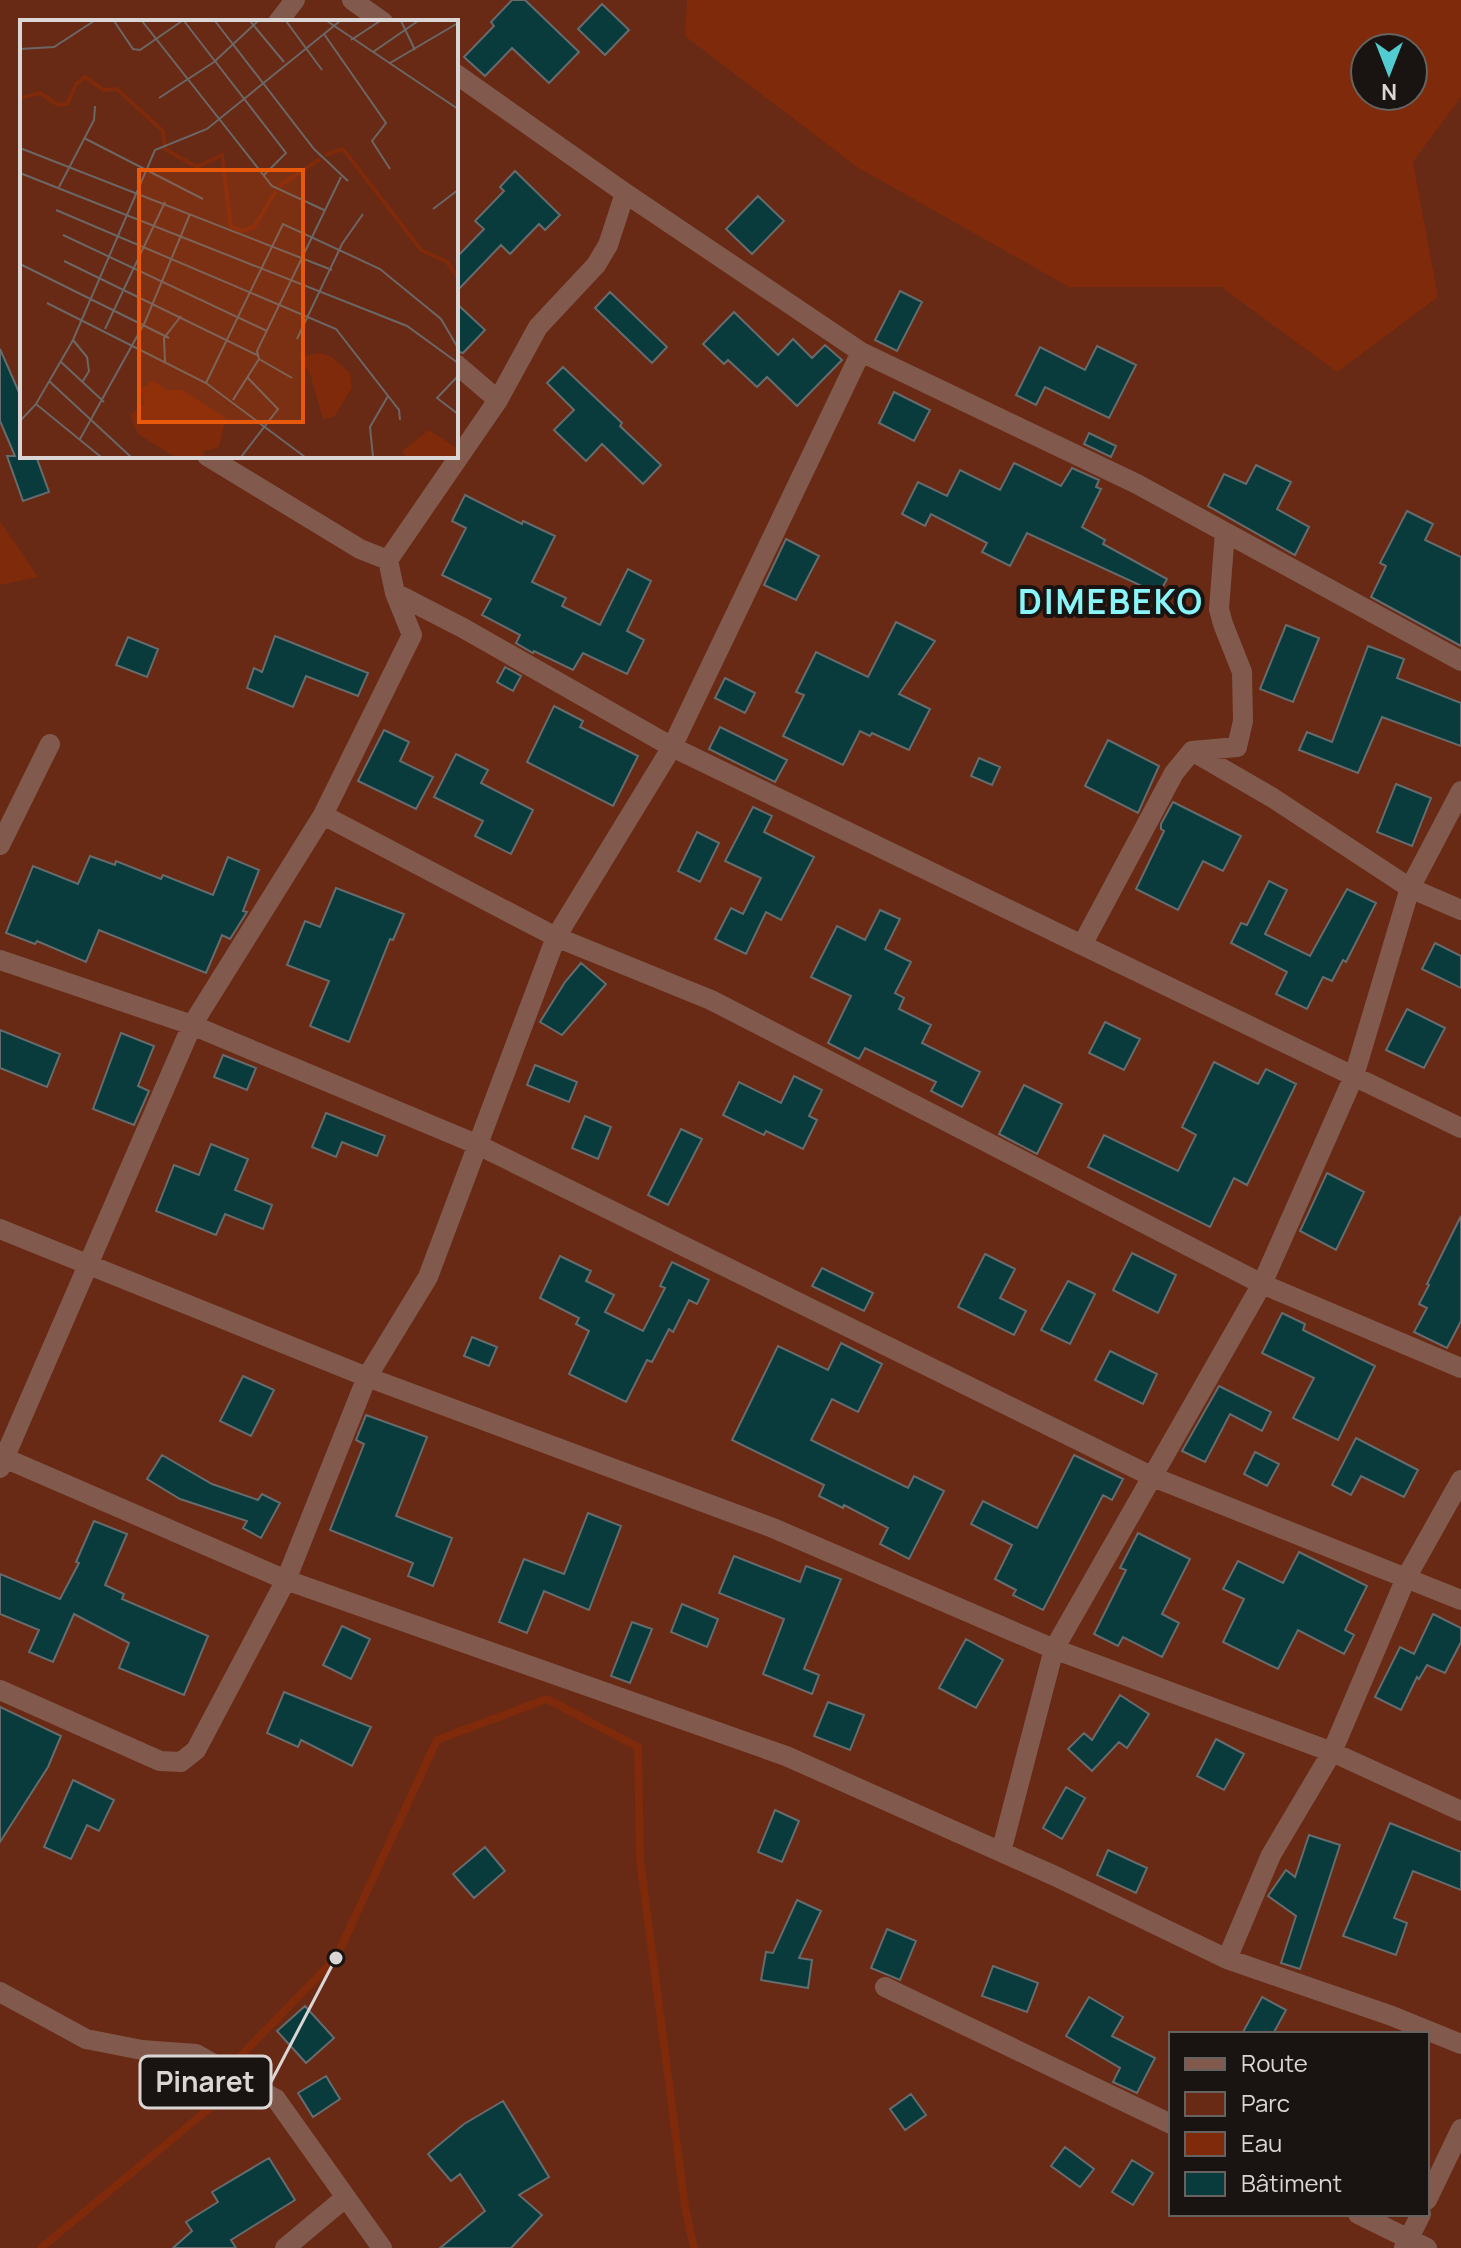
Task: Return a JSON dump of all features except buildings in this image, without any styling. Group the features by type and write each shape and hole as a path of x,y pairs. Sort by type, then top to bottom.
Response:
{"street":[{"path":"280,20 295,0"},
{"path":"352,0 380,20"},
{"path":"458,75 625,193 861,352 1137,484 1461,661"},
{"path":"625,193 608,245 596,265 538,327 498,400 388,560 395,593 412,635 323,815 192,1025 91,1264 2,1461 286,1580 786,1756 1001,1852 1227,1959 1392,2016 1461,2044"},
{"path":"0,1690 160,1761 181,1762 196,1750 286,1580 367,1377 428,1277 556,937 672,747 861,352"},
{"path":"458,366 498,400"},
{"path":"210,458 360,549 388,560"},
{"path":"1082,945 1174,773 1192,751 1237,747 1243,721 1242,672 1219,609 1225,532"},
{"path":"395,593 463,628 672,747 1461,1128"},
{"path":"0,845 50,744"},
{"path":"1192,751 1273,798 1410,888 1461,910"},
{"path":"1001,1852 1054,1649 1262,1284 1354,1076 1410,888 1461,791"},
{"path":"323,815 556,937 711,1000 1262,1284 1461,1368"},
{"path":"0,960 192,1025 476,1144 1153,1477 1461,1600"},
{"path":"0,1229 367,1377 773,1528 1054,1649 1332,1752 1461,1811"},
{"path":"1227,1959 1271,1855 1332,1752 1406,1578 1461,1480"},
{"path":"885,1987 1169,2123"},
{"path":"0,1992 86,2039 142,2050 196,2054 276,2099 382,2248"},
{"path":"1429,2196 1461,2129"},
{"path":"285,2248 345,2198"},
{"path":"1362,2216 1413,2245 1420,2216"}],"green space":[{"path":"0,0 1461,0 1461,2248 0,2248"}],"water":[{"path":"687,0 1461,0 1461,97 1413,162 1438,297 1337,372 1221,287 1069,287 857,167 685,36"},
{"path":"0,521 38,577 0,585"}],"waterway":[{"path":"41,2248 211,2107 226,2071 336,1958 437,1740 547,1699 638,1747 640,1859 685,2207 694,2248"}],"place":[{"name":"Pinaret","path":"336,1958"}],"district":[{"name":"DIMEBEKO","path":"1111,601"}]}
